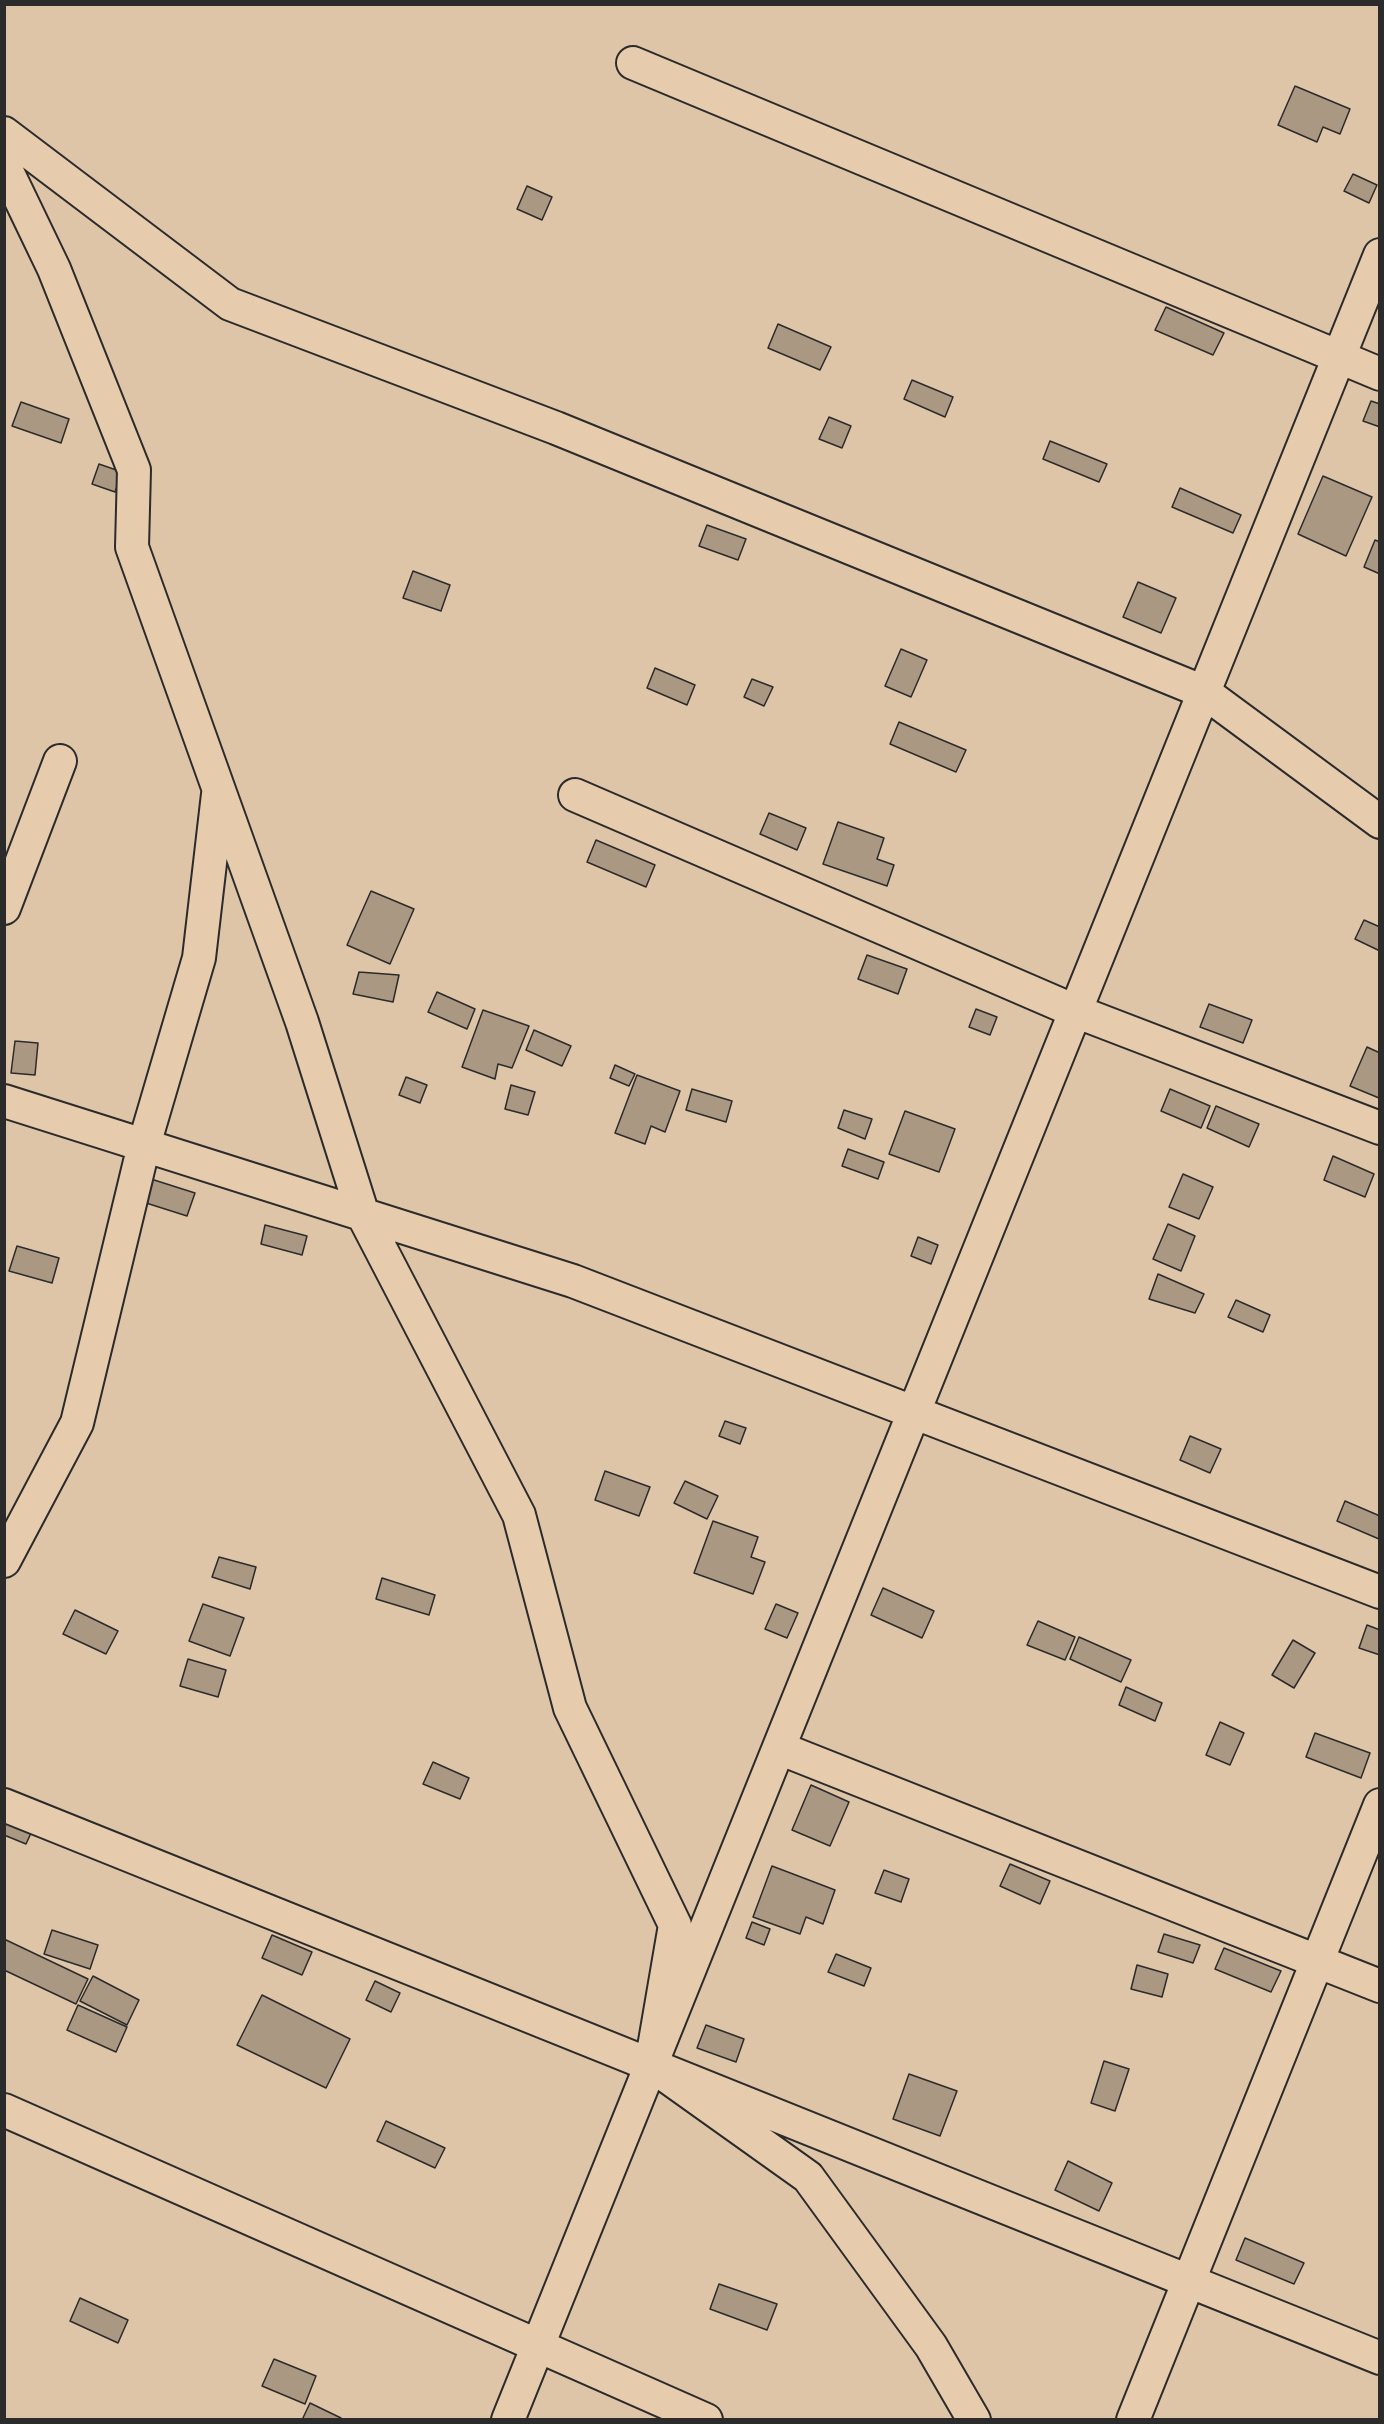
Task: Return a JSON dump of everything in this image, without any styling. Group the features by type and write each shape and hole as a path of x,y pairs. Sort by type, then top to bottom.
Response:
{"street":[{"path":"633,63 1380,374"},
{"path":"4,133 230,304 556,428 1204,692 1380,822"},
{"path":"4,165 54,269 134,470 132,547 302,1022 363,1215 519,1515 570,1708 675,1924 651,2065"},
{"path":"508,2420 1380,255"},
{"path":"4,908 60,761"},
{"path":"4,1561 77,1423 144,1145 199,958 219,787"},
{"path":"574,795 1075,1011 1380,1128"},
{"path":"4,1101 573,1281 1380,1592"},
{"path":"779,1748 1380,1986"},
{"path":"4,1805 1380,2358"},
{"path":"1133,2420 1380,1805"},
{"path":"651,2065 808,2177 931,2346 974,2420"},
{"path":"4,2110 706,2420"}],"building":[{"path":"1295,86 1350,109 1340,134 1323,127 1317,142 1278,125"},
{"path":"1353,174 1377,185 1369,203 1344,191"},
{"path":"527,186 552,197 542,220 517,209"},
{"path":"1166,307 1224,333 1213,355 1155,330"},
{"path":"778,324 831,347 820,370 768,348"},
{"path":"912,380 953,397 945,417 904,399"},
{"path":"1371,401 1380,404 1380,427 1363,421"},
{"path":"21,402 69,419 61,443 12,426"},
{"path":"829,417 851,426 842,448 819,439"},
{"path":"1050,441 1107,464 1099,482 1043,459"},
{"path":"99,464 122,472 115,492 92,484"},
{"path":"1323,476 1372,497 1346,556 1298,534"},
{"path":"1180,488 1241,515 1233,533 1172,507"},
{"path":"707,525 746,539 738,560 699,546"},
{"path":"1375,540 1380,542 1380,574 1364,567"},
{"path":"413,571 450,585 441,611 403,598"},
{"path":"1138,582 1176,598 1161,633 1123,617"},
{"path":"901,649 927,660 911,697 885,686"},
{"path":"655,668 695,685 687,705 647,688"},
{"path":"752,679 773,687 764,706 744,697"},
{"path":"899,722 966,750 956,772 890,744"},
{"path":"769,813 806,828 797,850 760,834"},
{"path":"838,822 884,838 877,859 894,865 887,886 823,864"},
{"path":"596,840 655,865 646,887 587,862"},
{"path":"371,891 414,909 390,964 347,945"},
{"path":"1364,920 1380,927 1380,951 1355,939"},
{"path":"867,955 907,969 898,994 858,979"},
{"path":"359,972 399,975 393,1002 353,994"},
{"path":"437,992 475,1009 467,1029 428,1012"},
{"path":"1209,1004 1252,1020 1243,1043 1200,1027"},
{"path":"976,1009 997,1017 990,1035 969,1027"},
{"path":"483,1010 529,1026 512,1068 498,1064 495,1079 462,1067"},
{"path":"534,1030 571,1046 562,1066 526,1050"},
{"path":"15,1041 38,1043 35,1075 11,1073"},
{"path":"1367,1047 1380,1053 1379,1098 1350,1086"},
{"path":"615,1065 635,1074 629,1086 610,1078"},
{"path":"637,1075 680,1091 665,1132 651,1126 645,1144 615,1133"},
{"path":"406,1077 427,1085 420,1103 399,1095"},
{"path":"511,1085 535,1092 528,1115 505,1109"},
{"path":"692,1089 732,1101 726,1122 686,1110"},
{"path":"1170,1089 1210,1106 1201,1128 1161,1111"},
{"path":"1216,1106 1259,1124 1249,1147 1207,1128"},
{"path":"844,1110 872,1119 865,1139 838,1128"},
{"path":"905,1111 955,1129 939,1172 889,1154"},
{"path":"848,1149 884,1162 878,1179 842,1166"},
{"path":"1333,1156 1374,1174 1365,1197 1324,1180"},
{"path":"1183,1174 1213,1187 1199,1219 1169,1207"},
{"path":"151,1179 195,1193 187,1216 143,1202"},
{"path":"1168,1224 1195,1236 1181,1271 1153,1259"},
{"path":"265,1225 307,1236 302,1255 261,1244"},
{"path":"918,1237 938,1245 931,1264 911,1256"},
{"path":"17,1246 59,1258 52,1283 9,1271"},
{"path":"1158,1274 1204,1294 1195,1313 1149,1299"},
{"path":"1236,1300 1270,1315 1263,1332 1228,1317"},
{"path":"725,1421 746,1428 740,1444 719,1436"},
{"path":"1190,1436 1221,1449 1210,1473 1180,1460"},
{"path":"605,1471 650,1487 639,1516 595,1500"},
{"path":"685,1481 718,1496 707,1519 674,1503"},
{"path":"1345,1501 1380,1516 1379,1539 1337,1521"},
{"path":"713,1521 758,1537 751,1557 765,1562 753,1594 694,1573"},
{"path":"219,1557 256,1567 250,1589 212,1577"},
{"path":"382,1578 435,1595 429,1615 376,1599"},
{"path":"883,1588 934,1611 922,1638 871,1615"},
{"path":"203,1604 244,1618 230,1656 189,1641"},
{"path":"776,1604 798,1613 787,1638 765,1629"},
{"path":"75,1610 118,1631 106,1654 63,1634"},
{"path":"1038,1621 1075,1637 1065,1660 1027,1645"},
{"path":"1367,1625 1380,1630 1380,1655 1359,1648"},
{"path":"1079,1637 1131,1660 1121,1682 1070,1659"},
{"path":"1293,1640 1315,1653 1294,1688 1272,1675"},
{"path":"188,1659 226,1670 218,1697 180,1686"},
{"path":"1126,1687 1162,1703 1155,1721 1119,1705"},
{"path":"1220,1722 1244,1733 1230,1765 1206,1755"},
{"path":"1315,1733 1370,1753 1361,1778 1306,1757"},
{"path":"433,1762 469,1778 460,1799 423,1784"},
{"path":"811,1785 849,1802 830,1846 792,1830"},
{"path":"4,1819 32,1831 26,1844 4,1835"},
{"path":"1010,1864 1050,1881 1040,1904 1000,1886"},
{"path":"772,1866 835,1890 823,1924 806,1917 800,1934 753,1917"},
{"path":"884,1870 909,1879 901,1902 875,1893"},
{"path":"752,1922 770,1929 764,1945 746,1938"},
{"path":"52,1930 98,1945 90,1969 44,1954"},
{"path":"1164,1934 1200,1945 1193,1963 1158,1952"},
{"path":"272,1935 312,1952 302,1975 262,1958"},
{"path":"4,1939 88,1979 76,2004 4,1970"},
{"path":"1224,1948 1281,1971 1271,1992 1215,1969"},
{"path":"836,1954 871,1968 864,1986 828,1972"},
{"path":"1137,1965 1168,1974 1162,1997 1131,1989"},
{"path":"93,1976 139,2000 127,2025 80,2001"},
{"path":"375,1981 400,1993 391,2012 366,2000"},
{"path":"262,1995 350,2039 326,2088 237,2045"},
{"path":"78,2005 127,2027 116,2052 67,2030"},
{"path":"706,2025 744,2039 736,2062 697,2048"},
{"path":"1104,2061 1129,2069 1115,2111 1091,2103"},
{"path":"909,2074 957,2091 940,2136 893,2119"},
{"path":"386,2121 445,2148 435,2168 377,2141"},
{"path":"1068,2161 1112,2183 1099,2211 1055,2190"},
{"path":"1245,2238 1304,2263 1294,2284 1236,2260"},
{"path":"719,2284 777,2304 767,2330 710,2309"},
{"path":"80,2298 128,2320 118,2343 70,2321"},
{"path":"274,2359 316,2376 305,2404 262,2386"},
{"path":"310,2403 341,2418 340,2420 302,2420"}]}
